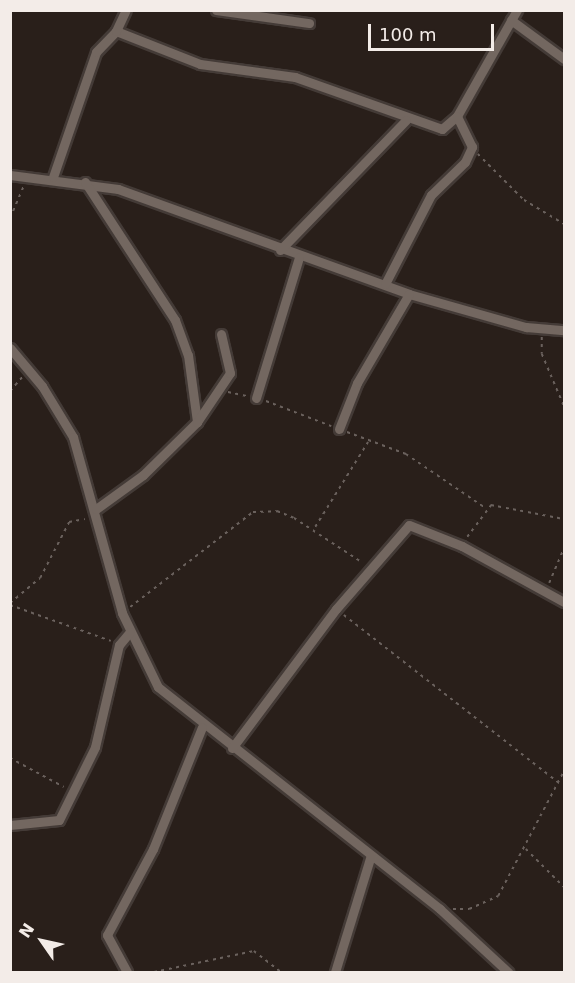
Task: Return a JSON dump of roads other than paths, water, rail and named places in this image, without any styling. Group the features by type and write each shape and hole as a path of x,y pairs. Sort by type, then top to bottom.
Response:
{"street":[{"path":"53,177 96,52 116,31 126,10"},
{"path":"116,31 200,64 295,77 406,120 442,129 457,116 517,10"},
{"path":"222,11 309,23"},
{"path":"511,20 564,59"},
{"path":"385,284 431,195 465,162 472,147 457,116"},
{"path":"280,249 406,120"},
{"path":"10,175 53,177 85,182 409,294 542,330 564,330"},
{"path":"85,182 175,320 188,355 197,422"},
{"path":"256,398 299,256"},
{"path":"339,429 357,383 409,294"},
{"path":"97,513 143,475 197,422 230,373 221,334"},
{"path":"10,348 30,369 73,437 97,513 122,613 158,687 202,727 440,909 508,972"},
{"path":"232,748 336,609 410,525 462,546 564,602"},
{"path":"10,825 58,820 73,792 105,717 119,645 130,632"},
{"path":"127,972 108,935 153,849 202,727"},
{"path":"335,972 371,855"}]}
